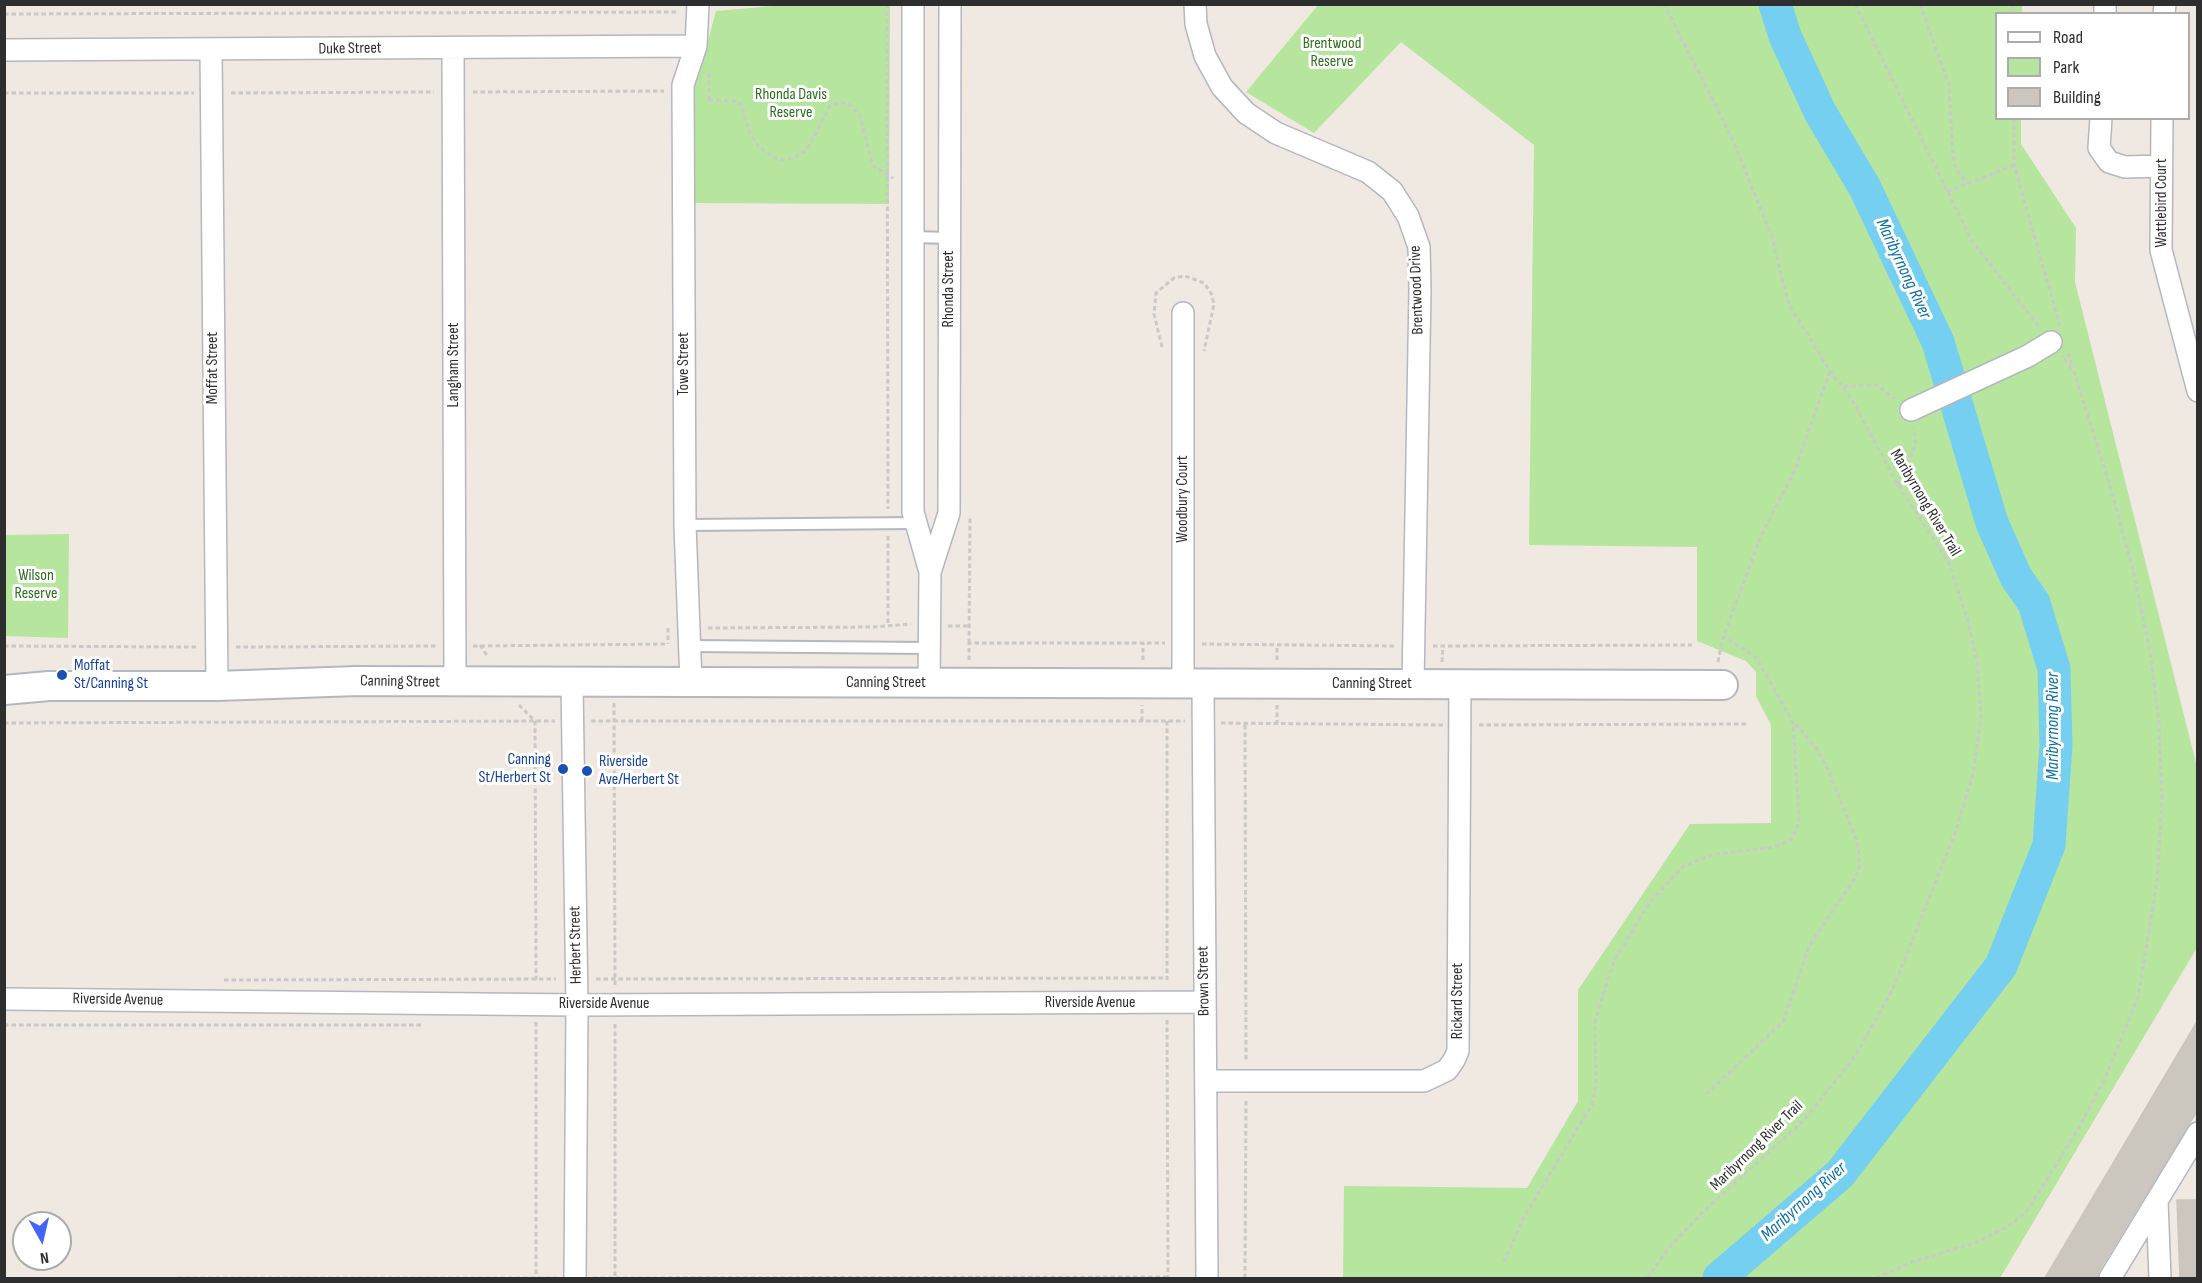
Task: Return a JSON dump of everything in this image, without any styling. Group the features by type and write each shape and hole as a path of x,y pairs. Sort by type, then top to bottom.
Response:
{"street":[{"name":"Rhonda Street","path":"913,4 913,512 930,572 929,683"},
{"name":"Rhonda Street","path":"930,572 949,513 950,4"},
{"name":"Brentwood Drive","path":"1195,4 1196,24 1205,56 1221,87 1246,113 1276,133 1368,172 1392,191 1408,216 1419,248 1413,684"},
{"name":"Towe Street","path":"691,683 674,102 683,85 696,46 698,8"},
{"name":"Duke Street","path":"4,50 696,46"},
{"name":"Langham Street","path":"453,48 455,683"},
{"name":"Moffat Street","path":"211,50 217,686"},
{"path":"2101,120 2099,148 2109,162 2125,166 2161,166"},
{"name":"Wattlebird Court","path":"2162,120 2161,249 2198,391"},
{"name":"Woodbury Court","path":"1183,314 1183,643 1193,684"},
{"path":"1911,410 2060,342"},
{"name":"Canning Street","path":"4,681 50,686"},
{"name":"Canning Street","path":"4,690 50,686 217,686 357,681 499,684 1723,685"},
{"name":"Herbert Street","path":"572,684 577,1005 574,1278"},
{"name":"Brown Street","path":"1193,684 1202,721 1207,1278"},
{"name":"Rickard Street","path":"1206,1081 1249,1075 1424,1081 1448,1070 1458,1051 1455,728 1460,684"},
{"name":"Riverside Avenue","path":"4,999 577,1005 1204,1002"},
{"path":"2110,1278 2198,1133"},
{"path":"2157,1201 2160,1278"}],"lane":[{"path":"914,237 950,238"},
{"path":"685,525 916,523"},
{"path":"690,646 930,648"}],"path":[{"path":"887,4 888,624"},
{"name":"Maribyrnong River Trail","path":"1647,1278 1669,1248 1701,1215 1804,1120 1855,1056 1893,989 1955,833 1973,774 1981,716 1977,661 1967,618 1948,561 1898,485 1851,398 1830,371 1789,305 1771,234 1731,136 1664,4"},
{"path":"1855,4 1972,241 2060,342 2073,370"},
{"path":"1920,4 1949,85 1953,156 1957,171 1969,184"},
{"path":"4,14 698,8"},
{"path":"709,69 709,100"},
{"path":"453,93 664,91 674,102 737,101 742,106 750,133 759,147 778,160 792,158 806,151 830,106 841,102 850,105 860,116 873,166 914,189"},
{"path":"1876,1278 1912,1262 1980,1241 2010,1225 2027,1211 2080,1126 2106,1076 2138,997 2157,881 2162,801 2159,723 2150,651 2133,570 2110,486 2073,370 2060,342 2014,165 2014,120"},
{"path":"1947,192 2014,165"},
{"path":"1723,685 1717,658 1724,637 1760,538 1794,472 1830,371"},
{"path":"668,621 668,644"},
{"path":"704,628 873,627 888,624 969,626"},
{"path":"1706,1094 1783,1022 1809,946 1857,875 1860,865 1853,829 1823,758 1793,722 1757,659 1745,648 1724,637"},
{"path":"969,683 969,643 1692,645"},
{"path":"4,646 668,644 690,646"},
{"path":"480,645 489,659 499,684 535,721 536,1278"},
{"path":"1443,646 1460,684 1455,728"},
{"path":"614,683 615,1278"},
{"path":"1455,728 1460,684"},
{"path":"4,723 1202,721 1245,725 1455,728 1749,724"},
{"path":"1504,1262 1524,1217 1593,1103 1596,1081 1595,1023 1601,1001 1615,959 1650,902 1670,878 1684,866 1700,858 1774,847 1791,840 1799,823 1800,813 1793,722"},
{"path":"1245,725 1249,1075 1245,1278"},
{"path":"1455,728 1477,737"},
{"path":"1249,1075 1258,1097"},
{"path":"178,1278 1168,1278"}],"green space":[{"name":"Rhonda Davis Reserve","path":"795,4 890,5 889,204 693,203 694,77 706,48 716,11"},
{"name":"Brentwood Reserve","path":"1318,5 2022,5 2022,12 1995,12 1995,120 2021,120 2021,144 2076,228 2075,282 2197,767 2198,946 2000,1278 1343,1278 1344,1186 1527,1188 1578,1101 1578,990 1690,824 1771,823 1771,725 1756,696 1756,672 1746,661 1697,641 1697,547 1529,545 1534,145 1401,42 1314,133 1246,92"},
{"name":"Wilson Reserve","path":"69,534 68,638 5,636 5,535"}],"building":[{"path":"2198,1020 2198,1110 2099,1271 2097,1278 2045,1278"},
{"path":"2177,1200 2198,1200 2198,1278 2180,1278"}],"waterway":[{"name":"Maribyrnong River","path":"1719,1278 1840,1174 2001,966 2049,845 2056,745 2054,669 2034,603 2016,577 1992,523 1938,342 1865,188 1820,112 1785,36 1775,4"}],"place":[{"name":"Moffat St/Canning St","path":"62,675"},
{"name":"Canning St/Herbert St","path":"563,769"},
{"name":"Riverside Ave/Herbert St","path":"587,771"}]}
